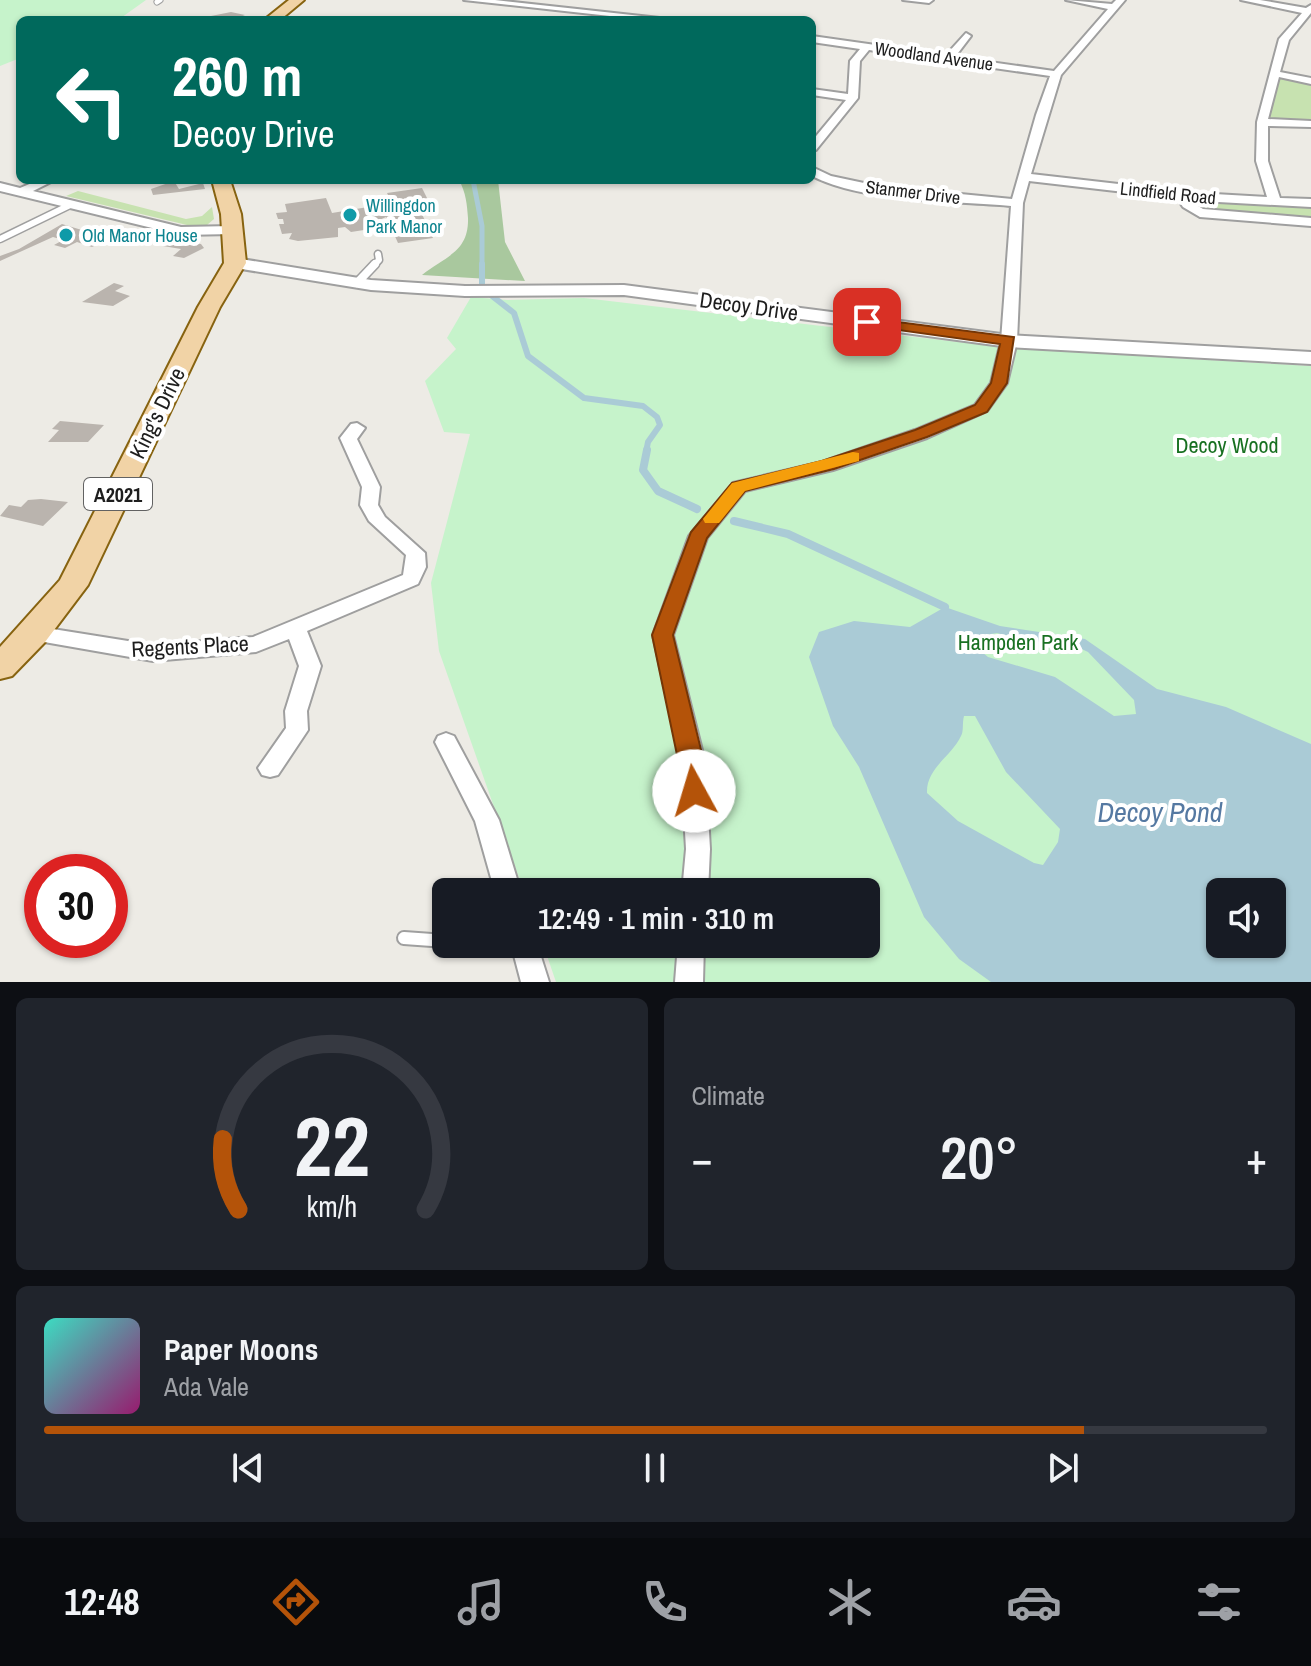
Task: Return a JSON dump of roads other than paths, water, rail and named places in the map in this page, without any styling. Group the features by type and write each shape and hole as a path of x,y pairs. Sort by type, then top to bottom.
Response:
{"main road":[{"path":"276,16 297,0"},
{"path":"222,184 233,230 235,263"},
{"name":"King's Drive","path":"0,667 34,634 73,585 209,307 235,263"}],"street":[{"path":"468,0 627,16"},
{"path":"907,0 929,0"},
{"path":"1070,0 1117,4"},
{"path":"1245,0 1308,16"},
{"path":"696,878 698,849 693,762 663,635 698,536 739,487 827,466 921,434 981,408 999,383 1009,341 1017,203 1041,115 1056,74 1117,4"},
{"path":"1275,202 1262,161 1262,122 1284,39 1308,16"},
{"path":"949,58 966,36"},
{"name":"Woodland Avenue","path":"816,40 1056,74"},
{"path":"816,143 853,98 855,61 866,47"},
{"path":"1273,73 1311,81"},
{"path":"816,93 853,98"},
{"path":"1262,122 1311,124"},
{"name":"Stanmer Drive","path":"816,174 878,189 1017,203"},
{"name":"Lindfield Road","path":"1026,177 1197,197 1311,203"},
{"path":"21,192 40,184"},
{"path":"0,187 181,231 233,230"},
{"path":"1197,197 1187,204 1200,213 1311,222"},
{"name":"Decoy Drive","path":"235,263 357,283 465,291 624,290 1009,341 1311,358"},
{"name":"Regents Place","path":"34,634 153,653 256,644 411,579 416,567 415,553 378,521 369,505 371,487 348,438 357,428"},
{"path":"270,768 297,730 296,711 310,666 295,627"},
{"path":"446,742 487,820 504,878"},
{"path":"528,958 535,982"},
{"path":"689,982 690,958"}],"lane":[{"path":"0,239 70,205"},
{"path":"357,283 379,260 378,254"},
{"path":"404,938 432,940"}],"water":[{"name":"Decoy Pond","path":"945,607 1000,626 1085,639 1157,689 1226,707 1311,744 1311,982 991,982 959,959 924,917 859,767 833,726 809,657 819,632 854,621 910,627","holes":["997,633 1032,642 1067,642 1088,652 1134,700 1136,714 1114,716 1055,677 988,657 972,644 979,636","964,716 975,716 1006,772 1060,829 1058,842 1043,865 958,821 927,793 935,769 961,736"]}],"waterway":[{"path":"474,184 482,226 482,284"},
{"path":"492,296 514,313 528,356 584,398 643,406 657,417 660,425 648,442 646,452"},
{"path":"647,450 643,470 658,491 697,509"},
{"path":"734,521 788,534 945,607"}],"place":[{"name":"Willingdon Park Manor","path":"350,215"},
{"name":"Old Manor House","path":"66,235"}],"park label":[{"name":"Decoy Wood","path":"1227,445"},
{"name":"Hampden Park","path":"1018,642"}]}
